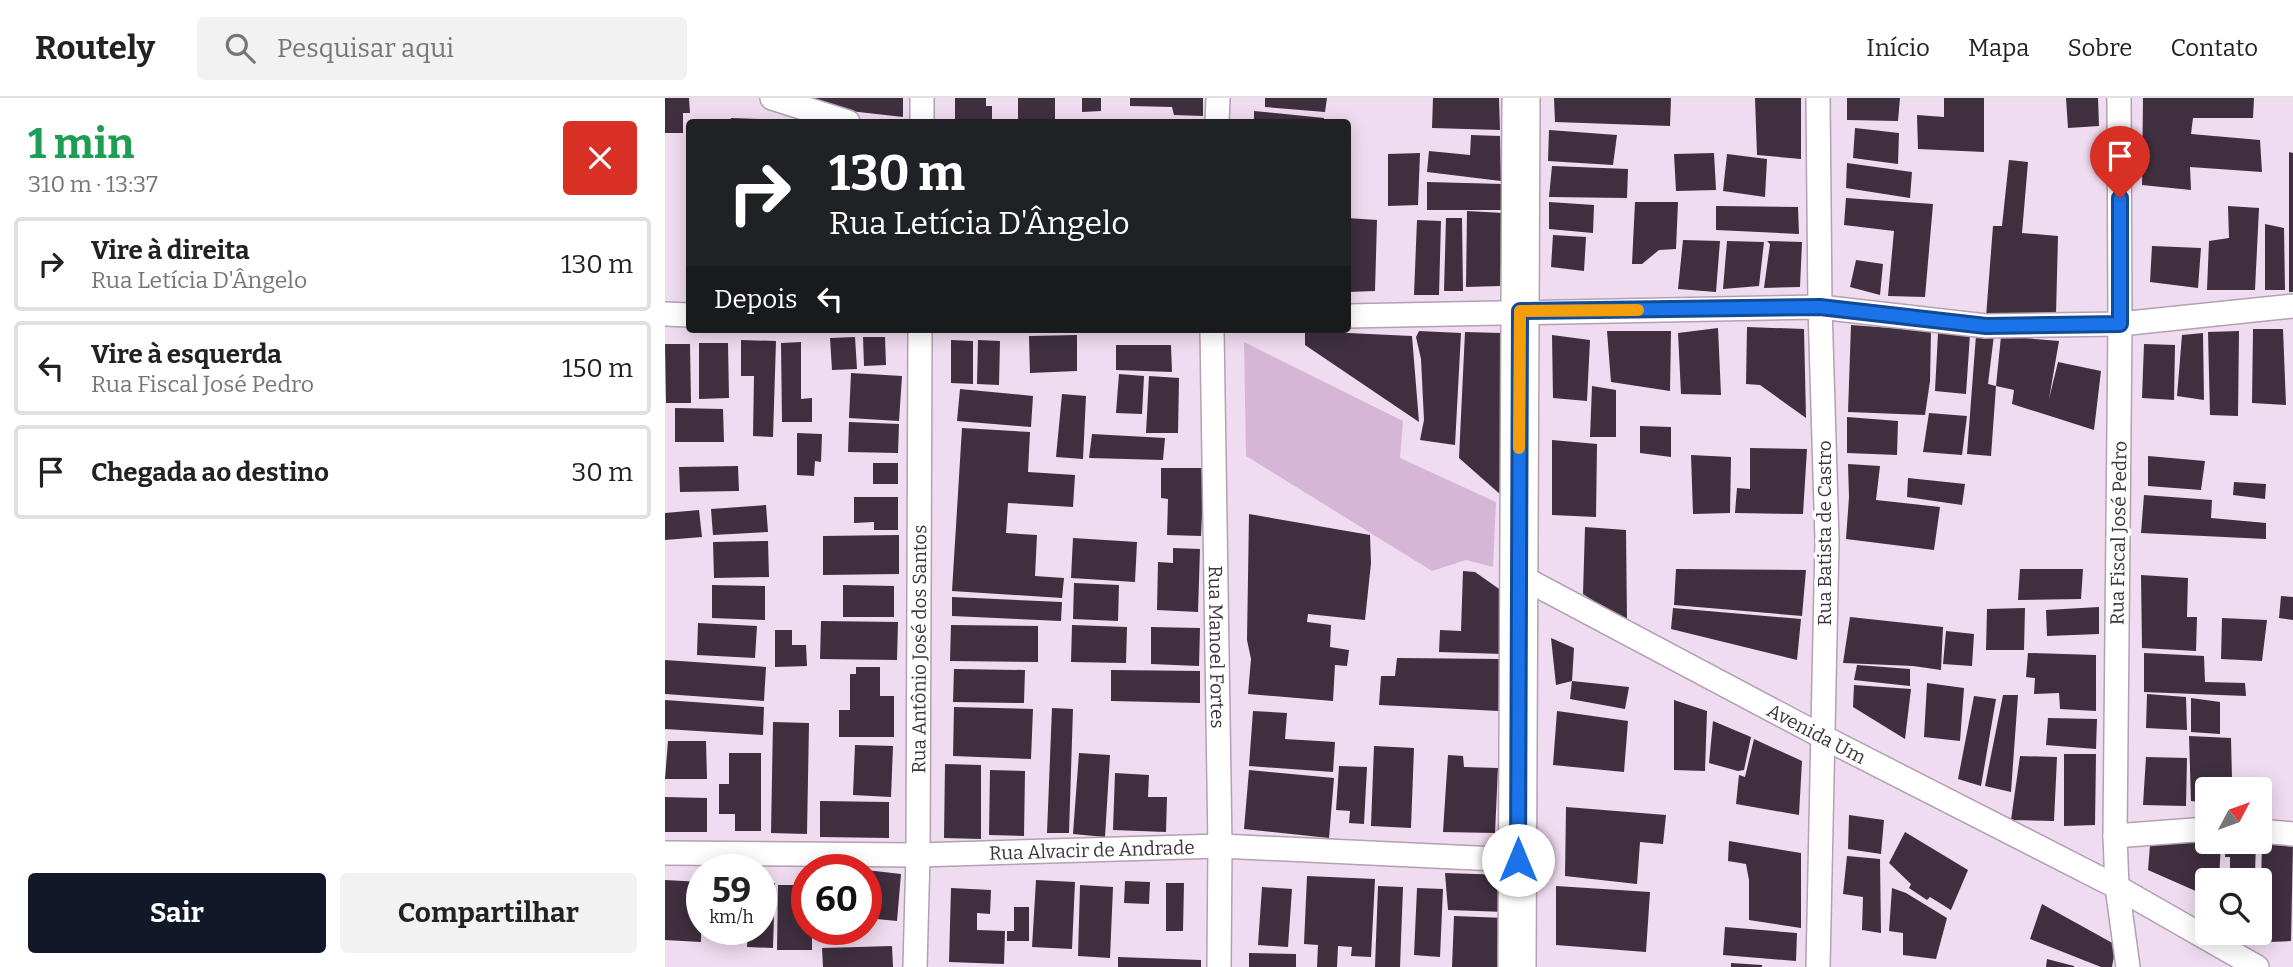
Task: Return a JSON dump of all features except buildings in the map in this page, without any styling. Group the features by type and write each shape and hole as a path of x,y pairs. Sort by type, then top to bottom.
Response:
{"main road":[{"path":"1517,967 1521,98"}],"street":[{"path":"772,98 838,119"},
{"path":"922,98 922,119"},
{"path":"1217,119 1218,98"},
{"name":"Rua Batista de Castro","path":"1818,98 1820,307 1827,540 1818,967"},
{"name":"Rua Fiscal José Pedro","path":"2119,98 2116,836 2117,887 2128,967"},
{"path":"1351,316 1820,307 1986,326 2120,324 2293,306"},
{"path":"665,314 686,315"},
{"name":"Rua Antônio José dos Santos","path":"915,967 918,855 920,333"},
{"name":"Rua Manoel Fortes","path":"1212,333 1220,846 1219,967"},
{"name":"Avenida Um","path":"1518,575 1823,737 2117,887 2257,967"},
{"path":"2116,836 2195,830"},
{"path":"2272,832 2293,834"},
{"name":"Rua Alvacir de Andrade","path":"665,853 918,855 1220,846 1518,860"}],"shaded area":[{"path":"1244,342 1403,421 1400,458 1496,502 1493,567 1466,560 1432,571 1246,456"}],"slow traffic":[{"path":"1519,448 1520,311 1638,310"}],"route":[{"path":"1518,860 1520,311 1820,307 1986,326 2120,324 2120,198"}]}
